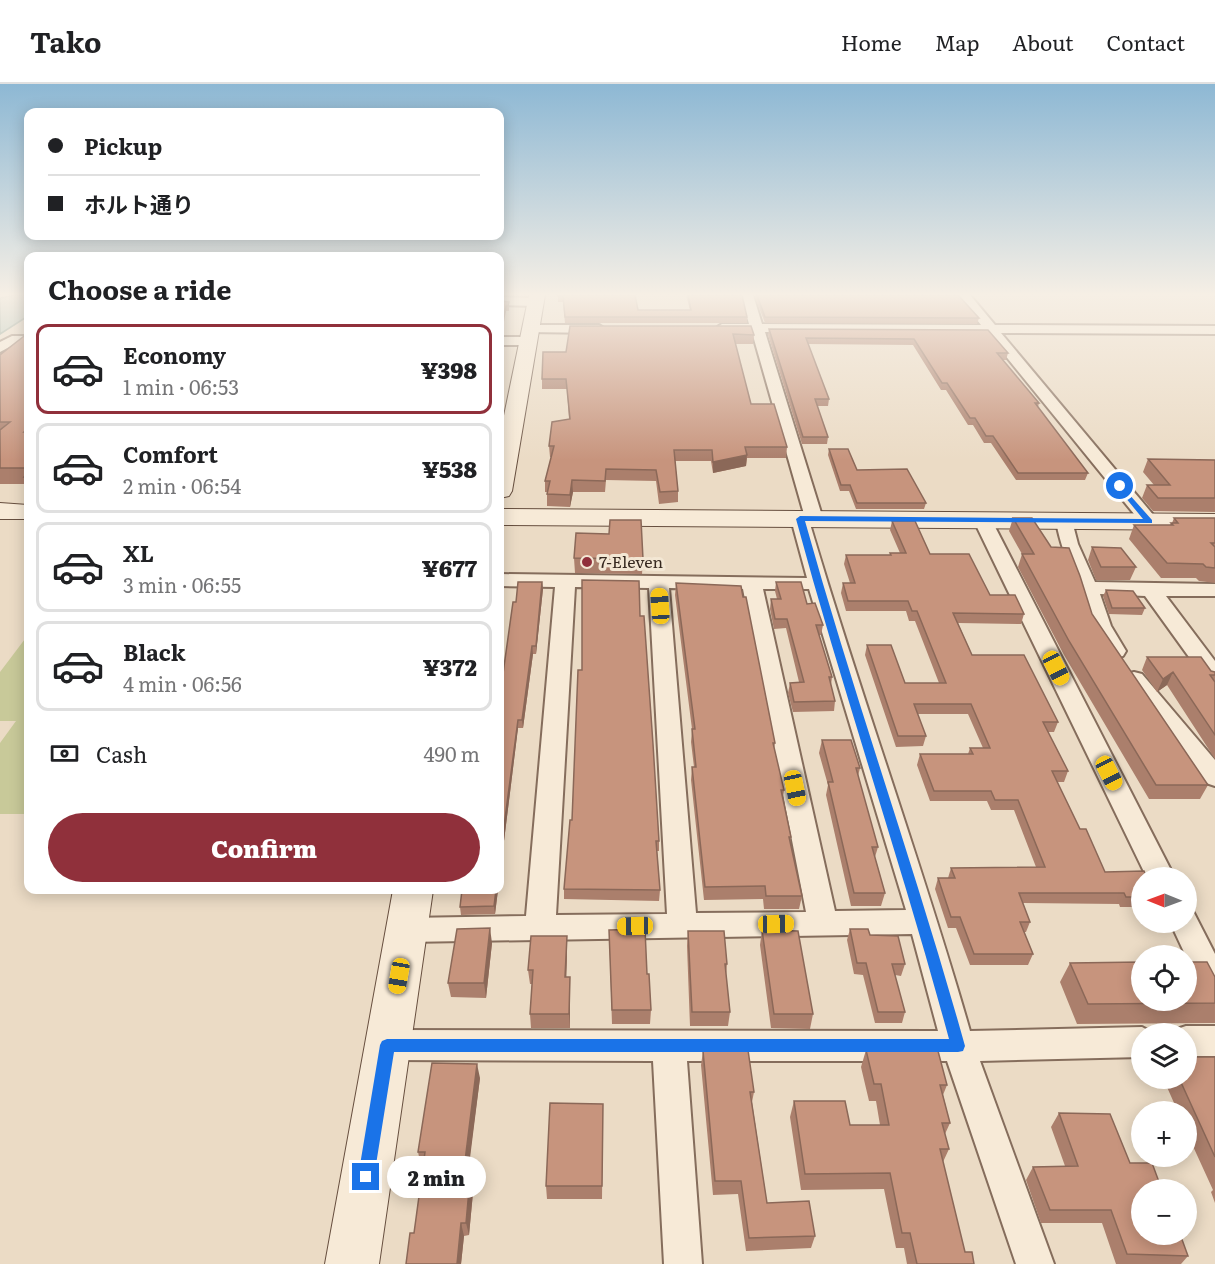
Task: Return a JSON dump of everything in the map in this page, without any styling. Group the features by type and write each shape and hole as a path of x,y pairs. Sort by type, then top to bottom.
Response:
{"street":[{"path":"504,470 527,350"},
{"path":"762,350 807,519 818,584 924,922 958,1046 1035,1264"},
{"path":"1007,350 1149,521"},
{"path":"0,511 24,512"},
{"path":"504,517 1149,521 1213,524"},
{"path":"983,521 1156,867"},
{"path":"1065,521 1069,544 1088,588 1100,626 1143,693 1215,777"},
{"path":"504,580 659,584 818,584"},
{"path":"540,928 565,582"},
{"path":"659,584 682,926"},
{"path":"752,584 823,923"},
{"path":"1088,588 1215,590"},
{"path":"1159,590 1153,593 1215,677"},
{"path":"352,1264 410,910 540,928 924,922"},
{"path":"1189,933 1215,985"},
{"path":"1197,1041 1215,1041"},
{"path":"387,1045 958,1046 1131,1042"},
{"path":"669,1044 683,1264"}],"green space":[{"path":"24,640 24,814 0,814 0,743 16,721 0,721 0,672"}],"building":[{"path":"6,350 24,350 24,468 0,468 0,430 10,422 0,422 0,355"},
{"path":"566,350 737,350 751,404 774,404 787,447 745,447 747,455 713,462 712,450 674,450 678,491 660,492 656,470 606,469 605,481 572,480 570,495 547,494 550,481 545,481 554,446 549,446 552,422 570,419 566,379 542,379 543,352 566,352"},
{"path":"776,350 811,350 829,399 815,399 828,437 803,437"},
{"path":"921,350 1005,350 1008,353 997,353 1039,403 1035,403 1088,473 1018,473 993,436 986,436 975,418 970,418 947,383 942,383"},
{"path":"829,449 848,449 857,470 907,469 926,503 857,503 850,485 841,485"},
{"path":"1148,459 1215,460 1215,498 1158,498 1147,485 1170,485"},
{"path":"1013,518 1032,518 1051,547 1069,548 1092,614 1208,785 1156,785 1069,641 1022,554 1034,554"},
{"path":"1174,518 1215,518 1215,543 1211,543 1215,547 1215,568 1206,567 1203,564 1167,563 1134,525 1173,525 1171,523 1178,523"},
{"path":"610,520 641,520 643,559 574,558 576,533 609,534"},
{"path":"892,521 915,521 930,554 969,554 990,595 1015,595 1024,614 953,613 972,655 1024,655 1058,722 1043,722 1068,771 1052,771 1080,829 1086,829 1105,872 1131,871 1131,897 1126,897 1124,893 1019,893 1030,922 1020,922 1033,954 974,954 960,917 951,917 938,878 955,878 951,868 1045,867 1018,800 995,800 991,791 934,791 920,754 973,754 970,748 990,748 971,704 914,704 926,736 898,736 867,645 891,645 905,683 946,683 917,611 912,611 908,601 848,601 843,583 855,583 846,555 906,553"},
{"path":"1092,547 1121,548 1136,567 1101,567"},
{"path":"582,580 639,581 640,616 644,616 653,744 660,890 564,889 570,820 572,820 578,670 582,670"},
{"path":"518,582 542,582 536,646 532,646 522,720 518,720 504,826 504,666 513,602 516,602"},
{"path":"776,582 801,582 807,604 815,603 823,625 816,625 832,677 829,677 835,701 794,702 790,683 804,682 787,619 775,619 771,599 781,599"},
{"path":"676,583 741,586 743,597 746,597 784,790 781,790 791,837 789,837 802,896 766,896 765,886 705,887 692,767 696,767 692,729 695,729"},
{"path":"1106,590 1133,591 1145,608 1112,608"},
{"path":"1147,657 1201,657 1211,671 1215,672 1215,675 1210,675 1215,682 1215,735 1173,672 1163,679"},
{"path":"822,740 851,740 860,768 856,768 878,847 872,847 885,893 854,893 828,782 833,782"},
{"path":"462,894 496,894 494,906 460,907"},
{"path":"490,928 484,983 448,983 457,929"},
{"path":"645,929 651,1010 612,1010 609,930"},
{"path":"850,929 868,929 870,935 898,936 905,964 892,964 905,1012 878,1012 866,963 857,963"},
{"path":"762,930 798,931 813,1014 774,1014"},
{"path":"688,931 724,931 730,1012 692,1012"},
{"path":"531,936 567,936 565,977 570,977 569,1014 530,1014 533,970 528,970"},
{"path":"1131,962 1131,1004 1088,1004 1070,963"},
{"path":"1197,962 1207,962 1215,977 1215,1003 1197,1003"},
{"path":"748,1050 754,1092 750,1092 767,1203 809,1201 815,1236 749,1238 741,1181 715,1181 703,1051"},
{"path":"866,1050 938,1051 947,1085 940,1085 950,1123 942,1123 949,1149 940,1149 965,1252 972,1252 974,1264 917,1264 910,1233 902,1233 890,1173 805,1174 794,1101 845,1101 850,1125 889,1125 881,1084 874,1084"},
{"path":"1197,1057 1215,1057 1215,1157 1197,1118 1197,1101 1189,1101 1184,1089 1197,1089"},
{"path":"432,1063 477,1064 464,1169 471,1168 466,1223 461,1223 457,1264 406,1264 410,1233 414,1233 425,1152 418,1152"},
{"path":"550,1103 603,1104 602,1186 546,1186"},
{"path":"1059,1113 1110,1114 1131,1167 1153,1167 1158,1179 1131,1179 1131,1245 1184,1245 1188,1256 1127,1254 1111,1210 1050,1210 1033,1167 1078,1166"}],"place":[{"name":"7-Eleven","path":"587,562"}],"route":[{"path":"366,1177 387,1045 958,1046 924,922 818,584 800,519 1149,521 1120,486"}]}
